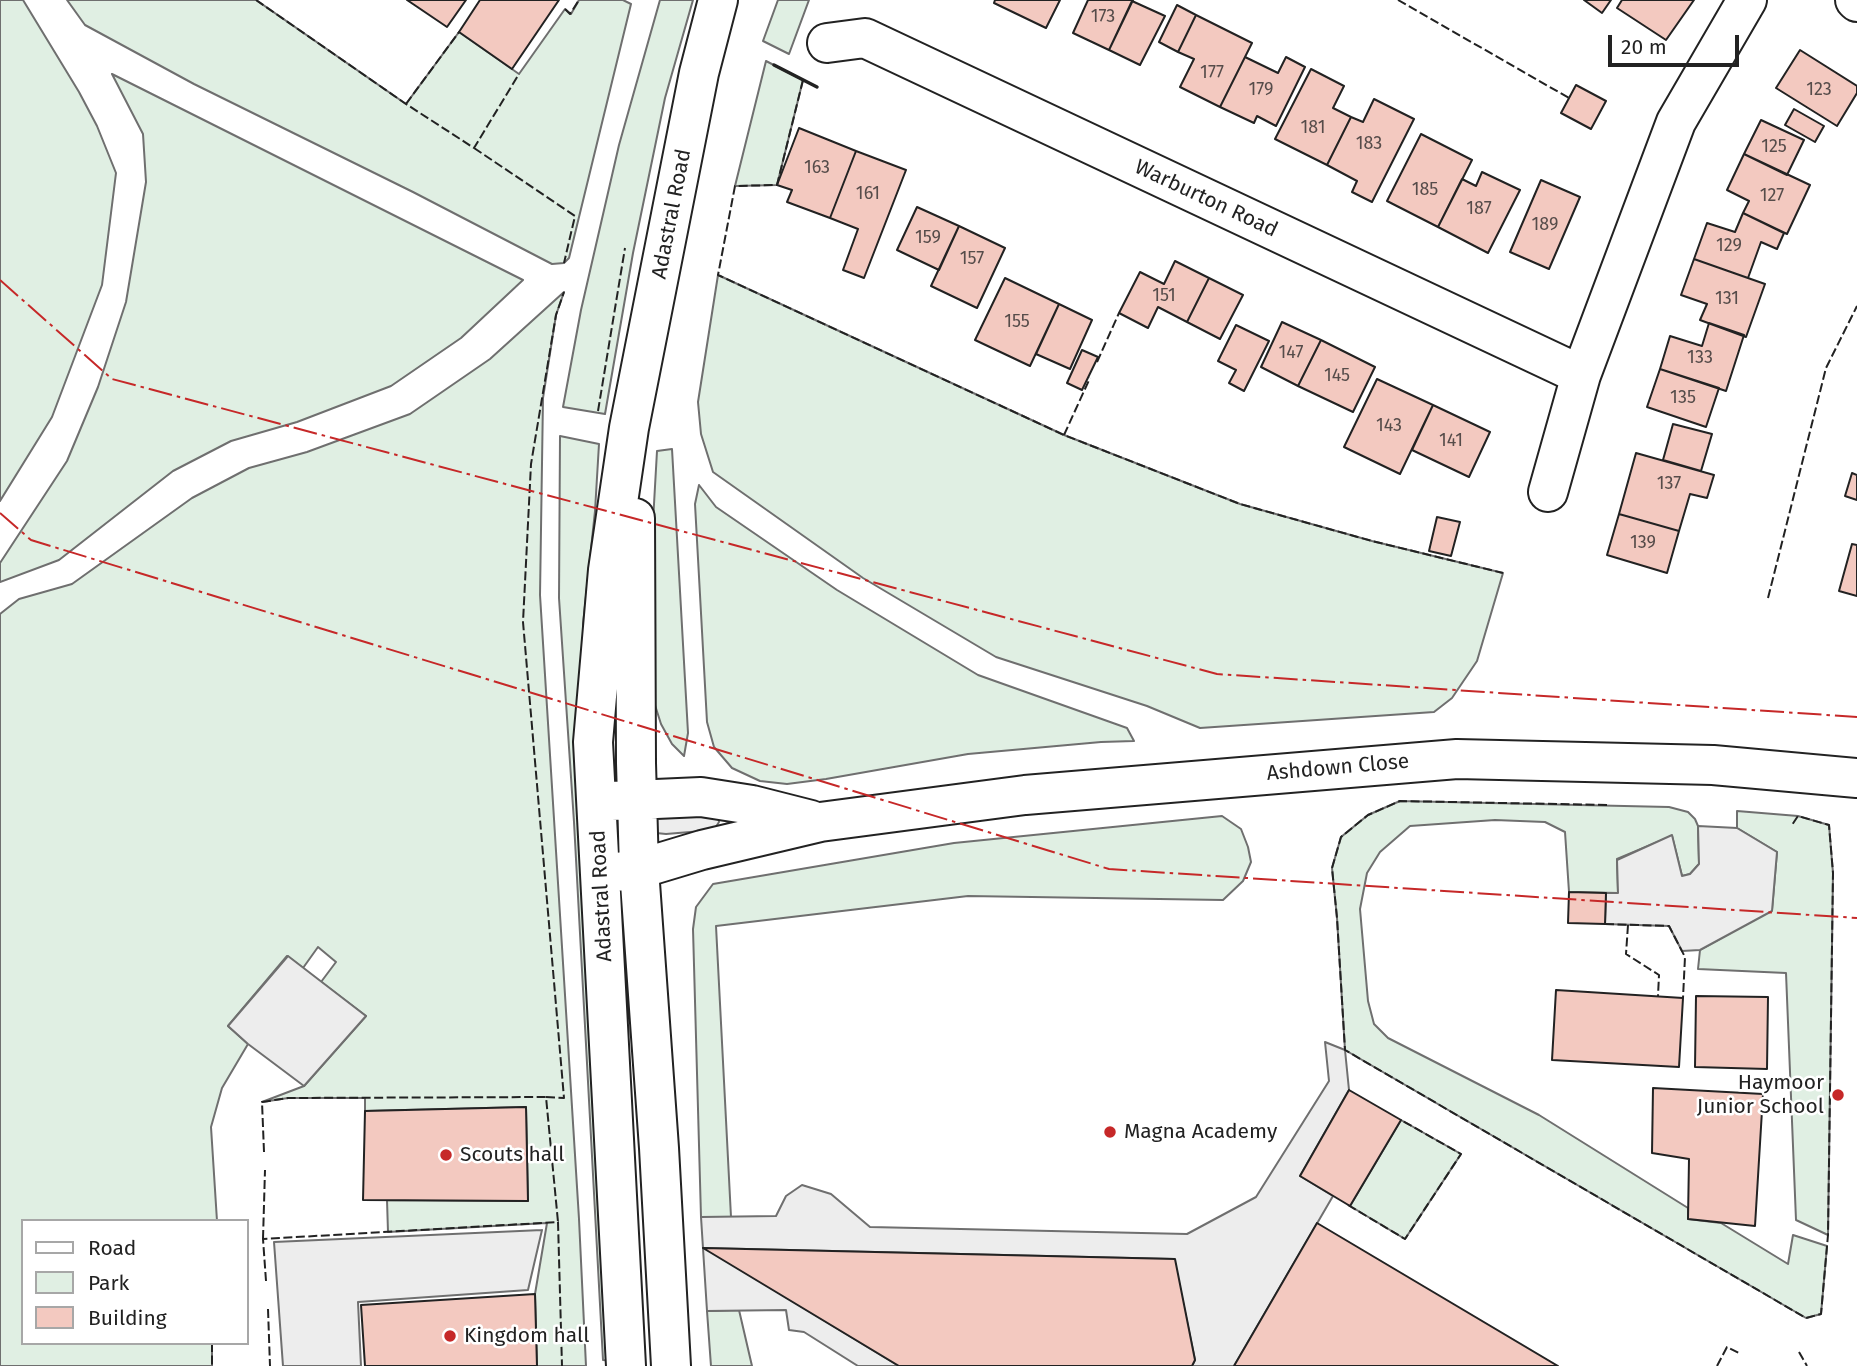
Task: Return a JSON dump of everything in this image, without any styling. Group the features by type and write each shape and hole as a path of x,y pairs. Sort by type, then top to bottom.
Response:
{"street":[{"name":"Adastral Road","path":"626,1366 593,742 607,583 629,428 699,73 718,0"},
{"path":"1548,492 1581,375 1676,122 1747,0"},
{"name":"Warburton Road","path":"827,43 865,38 1581,375"},
{"name":"Adastral Road","path":"629,428 635,512 639,869 671,1366"},
{"name":"Ashdown Close","path":"600,874 639,869 702,850 820,822 1025,795 1457,759 1713,765 1857,778"},
{"path":"597,802 701,797 752,805 820,822"},
{"path":"649,1366 641,1215 659,1148"}],"green space":[{"path":"0,0 23,0 79,92 97,126 116,173 102,285 52,417 0,501"},
{"path":"67,0 256,0 406,104 459,32 519,74 565,9 571,14 579,0 623,0 631,4 569,258 564,263 552,264 194,84 85,25"},
{"path":"660,0 693,0 665,98 633,253 605,414 563,407 581,310 619,145"},
{"path":"778,0 809,0 789,54 763,41"},
{"path":"766,61 803,80 777,185 735,186"},
{"path":"112,74 523,280 461,338 391,386 297,422 231,441 173,471 59,560 0,582 0,563 67,461 98,387 126,302 146,182 143,134"},
{"path":"718,275 1064,435 1240,504 1372,541 1503,573 1477,661 1452,698 1434,712 1200,728 1147,706 996,657 863,578 713,472 701,434 698,402"},
{"path":"564,292 556,315 543,398 540,595 586,1366 537,1366 535,1294 547,1223 388,1232 387,1200 528,1201 526,1107 365,1111 365,1098 288,1098 262,1102 304,1086 366,1016 321,982 336,962 318,947 303,968 287,956 228,1026 248,1044 222,1088 211,1127 217,1219 21,1219 21,1345 212,1345 212,1366 0,1366 0,614 19,599 72,584 192,498 249,468 307,452 410,414 490,359"},
{"path":"560,436 599,444 583,624 587,820 613,1361 603,1360 559,598"},
{"path":"672,449 688,733 684,756 672,744 661,724 654,702 650,575 657,451"},
{"path":"699,485 716,507 837,590 978,675 1127,728 1134,741 968,754 787,784 760,781 732,768 714,747 707,722 695,504"},
{"path":"1400,801 1669,807 1688,812 1695,819 1698,826 1699,864 1690,874 1682,876 1672,836 1617,859 1618,893 1569,892 1565,832 1545,822 1495,820 1410,826 1380,852 1367,873 1360,909 1368,1001 1374,1024 1388,1038 1539,1115 1688,1208 1688,1219 1721,1223 1788,1264 1793,1235 1827,1246 1821,1314 1806,1318 1345,1050 1332,868 1341,837 1368,815"},
{"path":"1737,811 1798,816 1829,825 1833,873 1828,1235 1796,1220 1786,973 1698,969 1700,950 1772,910 1777,852 1737,828"},
{"path":"1222,816 1241,829 1251,862 1243,881 1223,900 968,896 716,926 731,1217 701,1217 693,929 696,907 713,884 954,843"},
{"path":"1401,1120 1461,1154 1405,1239 1350,1206"},
{"path":"739,1310 752,1366 711,1366 707,1311"}],"shaded area":[{"path":"718,814 719,822 714,830 666,834 656,833 653,818"},
{"path":"1698,826 1737,828 1777,852 1772,911 1700,950 1682,951 1669,926 1605,924 1606,893 1618,893 1617,860 1672,835 1682,876 1690,874 1699,864"},
{"path":"288,956 366,1016 304,1086 228,1026"},
{"path":"1325,1042 1345,1050 1349,1090 1300,1176 1333,1196 1234,1366 1192,1366 1195,1360 1174,1259 705,1248 899,1366 858,1366 804,1332 789,1330 786,1310 707,1311 701,1217 776,1216 786,1196 802,1185 831,1194 870,1227 1187,1234 1256,1197 1329,1081"},
{"path":"542,1230 528,1290 358,1302 361,1366 283,1366 274,1242"}],"building":[{"path":"407,0 466,0 447,27"},
{"path":"480,0 559,0 512,69 459,32"},
{"path":"995,0 1060,0 1046,28 994,3"},
{"path":"1088,0 1133,0 1109,50 1073,33"},
{"path":"1584,0 1611,0 1602,13"},
{"path":"1622,0 1694,0 1666,40 1617,8"},
{"path":"1132,1 1165,16 1140,65 1109,50"},
{"path":"1177,5 1196,15 1178,52 1159,42"},
{"path":"1196,15 1252,43 1220,107 1180,87 1194,59 1178,52"},
{"path":"1800,50 1857,86 1857,93 1837,126 1776,88"},
{"path":"1245,57 1278,73 1286,57 1305,67 1276,126 1257,116 1254,123 1220,107"},
{"path":"1311,69 1344,86 1333,108 1351,117 1327,165 1275,139"},
{"path":"1576,85 1606,101 1591,129 1561,113"},
{"path":"1374,99 1414,119 1372,202 1352,192 1357,181 1327,165 1351,117 1363,122"},
{"path":"1794,109 1824,126 1815,142 1785,125"},
{"path":"1761,120 1804,140 1787,175 1744,154"},
{"path":"799,128 856,151 830,218 787,202 792,190 777,185"},
{"path":"1421,134 1472,160 1438,227 1387,201"},
{"path":"856,151 906,170 864,278 843,270 858,229 830,218"},
{"path":"1744,154 1810,185 1787,234 1743,213 1749,201 1727,190"},
{"path":"1482,172 1520,190 1488,253 1438,227 1462,179 1476,186"},
{"path":"1541,180 1580,197 1549,269 1510,252"},
{"path":"917,207 959,226 939,270 897,250"},
{"path":"1743,213 1784,233 1777,249 1761,242 1748,278 1694,259 1707,223 1735,232"},
{"path":"959,226 1005,248 977,308 931,286"},
{"path":"1694,259 1765,284 1746,337 1700,320 1707,304 1681,295"},
{"path":"1175,261 1209,278 1187,322 1158,307 1148,328 1119,313 1140,272 1164,284"},
{"path":"1005,278 1059,304 1030,366 975,340"},
{"path":"1209,278 1243,295 1220,339 1187,322"},
{"path":"1059,304 1092,320 1070,369 1036,354"},
{"path":"1282,322 1321,340 1298,386 1261,367"},
{"path":"1709,323 1744,335 1726,391 1660,369 1670,336 1702,346"},
{"path":"1236,325 1269,341 1244,391 1229,383 1236,370 1218,361"},
{"path":"1321,340 1375,367 1353,412 1298,386"},
{"path":"1082,350 1098,357 1082,390 1067,383"},
{"path":"1660,369 1719,388 1706,427 1647,407"},
{"path":"1377,379 1433,405 1400,474 1344,447"},
{"path":"1433,405 1490,432 1469,477 1412,450"},
{"path":"1673,424 1712,434 1701,471 1663,460"},
{"path":"1636,453 1714,475 1707,498 1690,494 1679,531 1619,514"},
{"path":"1852,473 1857,475 1857,500 1845,496"},
{"path":"1619,514 1679,531 1667,573 1607,555"},
{"path":"1437,517 1460,522 1451,556 1429,551"},
{"path":"1852,544 1857,545 1857,596 1839,591"},
{"path":"1569,892 1606,893 1605,924 1568,923"},
{"path":"1556,990 1683,998 1679,1067 1552,1060"},
{"path":"1696,996 1768,997 1767,1069 1695,1067"},
{"path":"1653,1088 1763,1094 1755,1226 1688,1219 1689,1159 1652,1153"},
{"path":"1349,1090 1401,1120 1350,1206 1300,1176"},
{"name":"Scouts hall","path":"526,1107 528,1201 363,1200 365,1111"},
{"path":"1317,1223 1558,1366 1234,1366"},
{"path":"703,1248 1175,1259 1195,1360 1192,1366 899,1366"},
{"name":"Kingdom hall","path":"535,1294 537,1366 365,1366 361,1305"}],"fence":[{"path":"256,0 474,148 519,74"},
{"path":"565,9 570,14 579,0"},
{"path":"1398,0 1569,98"},
{"path":"406,104 459,32"},
{"path":"803,80 777,185 735,186 718,275 1064,435 1240,504 1372,541 1503,573"},
{"path":"474,148 575,216 564,263"},
{"path":"598,411 625,248"},
{"path":"546,1097 564,1098 523,622 531,464 556,315 564,292"},
{"path":"1768,598 1826,368 1857,306"},
{"path":"1097,362 1119,313"},
{"path":"1064,435 1090,378"},
{"path":"1607,805 1400,801 1368,815 1341,837 1332,868 1345,1050 1806,1318 1821,1314 1828,1235 1833,873 1829,825 1798,816 1792,825"},
{"path":"1605,924 1669,926 1685,957 1683,998"},
{"path":"1628,925 1626,954 1659,975 1658,996"},
{"path":"264,1152 262,1102 288,1098 546,1097 558,1222"},
{"path":"1348,1205 1405,1239 1461,1154 1401,1120"},
{"path":"263,1239 265,1170"},
{"path":"266,1281 263,1239 558,1222 562,1366"},
{"path":"268,1309 270,1366"},
{"path":"212,1345 212,1366"},
{"path":"1717,1366 1727,1347 1741,1354"},
{"path":"1799,1352 1807,1366"}],"wall":[{"path":"774,65 817,87"}],"power":[{"path":"0,280 112,379 1217,674 1857,717"},
{"path":"0,513 31,540 1109,869 1857,918"}],"place":[{"name":"Haymoor Junior School","path":"1838,1095"},
{"name":"Magna Academy","path":"1110,1132"},
{"name":"Scouts hall","path":"446,1155"},
{"name":"Kingdom hall","path":"450,1336"}]}
